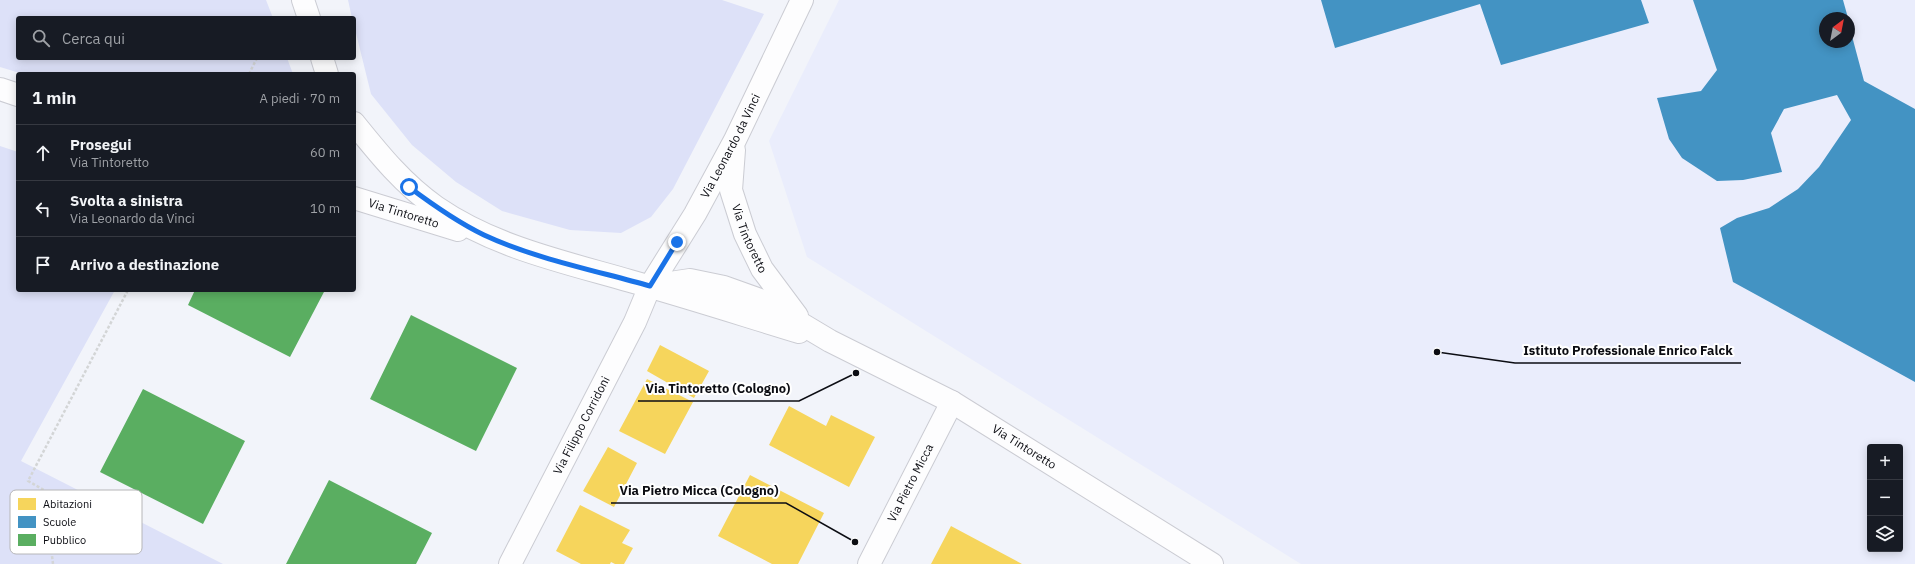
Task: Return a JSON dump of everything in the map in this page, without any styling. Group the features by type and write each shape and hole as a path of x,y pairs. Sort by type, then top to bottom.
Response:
{"street":[{"path":"303,0 308,16"},
{"name":"Via Leonardo da Vinci","path":"650,286 695,214 735,140 802,0"},
{"path":"323,60 326,72"},
{"path":"0,90 16,94"},
{"name":"Via Tintoretto","path":"356,125 393,171 409,187 431,203 484,235 522,250"},
{"name":"Via Tintoretto","path":"735,140 731,190 745,234 762,269 804,325"},
{"name":"Via Tintoretto","path":"356,199 522,250 650,286 830,341"},
{"name":"Via Tintoretto","path":"650,286 690,280 724,287 763,301 830,341 952,402 1212,564"},
{"name":"Via Filippo Corridoni","path":"510,564 635,322 650,286"},
{"name":"Via Pietro Micca","path":"869,564 952,402"}],"path":[{"path":"250,72 256,60"},
{"path":"44,490 28,481 127,292"},
{"path":"51,554 52,564"}],"shaded area":[{"path":"0,0 266,0 272,16 16,16 16,60 288,60 292,72 16,72 0,67"},
{"path":"348,0 722,0 764,14 673,189 651,217 621,233 570,230 502,211 456,182 412,145 371,94 356,33 356,16 352,16"},
{"path":"839,0 1915,0 1915,564 1301,564 807,257 769,141"},
{"path":"0,146 16,151 16,292 114,292 21,461 78,490 10,490 10,554 142,554 142,523 223,564 0,564"}],"building: Abitazioni":[{"path":"660,345 709,371 694,398 647,371"},
{"path":"647,379 693,402 665,454 619,431"},
{"path":"789,406 826,426 831,415 875,437 849,487 769,445"},
{"path":"608,447 637,463 614,507 583,491"},
{"path":"750,475 824,513 798,564 772,564 718,536"},
{"path":"580,505 630,530 622,543 633,548 624,564 615,564 611,562 610,564 581,564 556,551"},
{"path":"951,526 1022,564 931,564"}],"building: Scuole":[{"path":"1321,0 1641,0 1649,23 1501,65 1480,4 1335,48"},
{"path":"1693,0 1843,0 1846,12 1819,12 1819,48 1855,47 1864,81 1915,109 1915,382 1733,282 1720,228 1737,218 1769,208 1798,189 1819,167 1851,120 1837,95 1784,109 1771,133 1782,172 1743,180 1717,181 1682,158 1669,139 1657,98 1701,91 1717,70"}],"building: Pubblico":[{"path":"194,292 324,292 290,357 188,305"},
{"path":"411,315 517,368 476,451 370,399"},
{"path":"143,389 245,441 203,524 142,493 142,490 136,490 100,472"},
{"path":"329,480 432,533 416,564 286,564"}],"place":[{"name":"Istituto Professionale Enrico Falck","path":"1437,352"},
{"name":"Via Tintoretto (Cologno)","path":"856,373"},
{"name":"Via Pietro Micca (Cologno)","path":"855,542"}],"route":[{"path":"409,187 436,207 484,235 522,250 650,286 677,242"}]}
